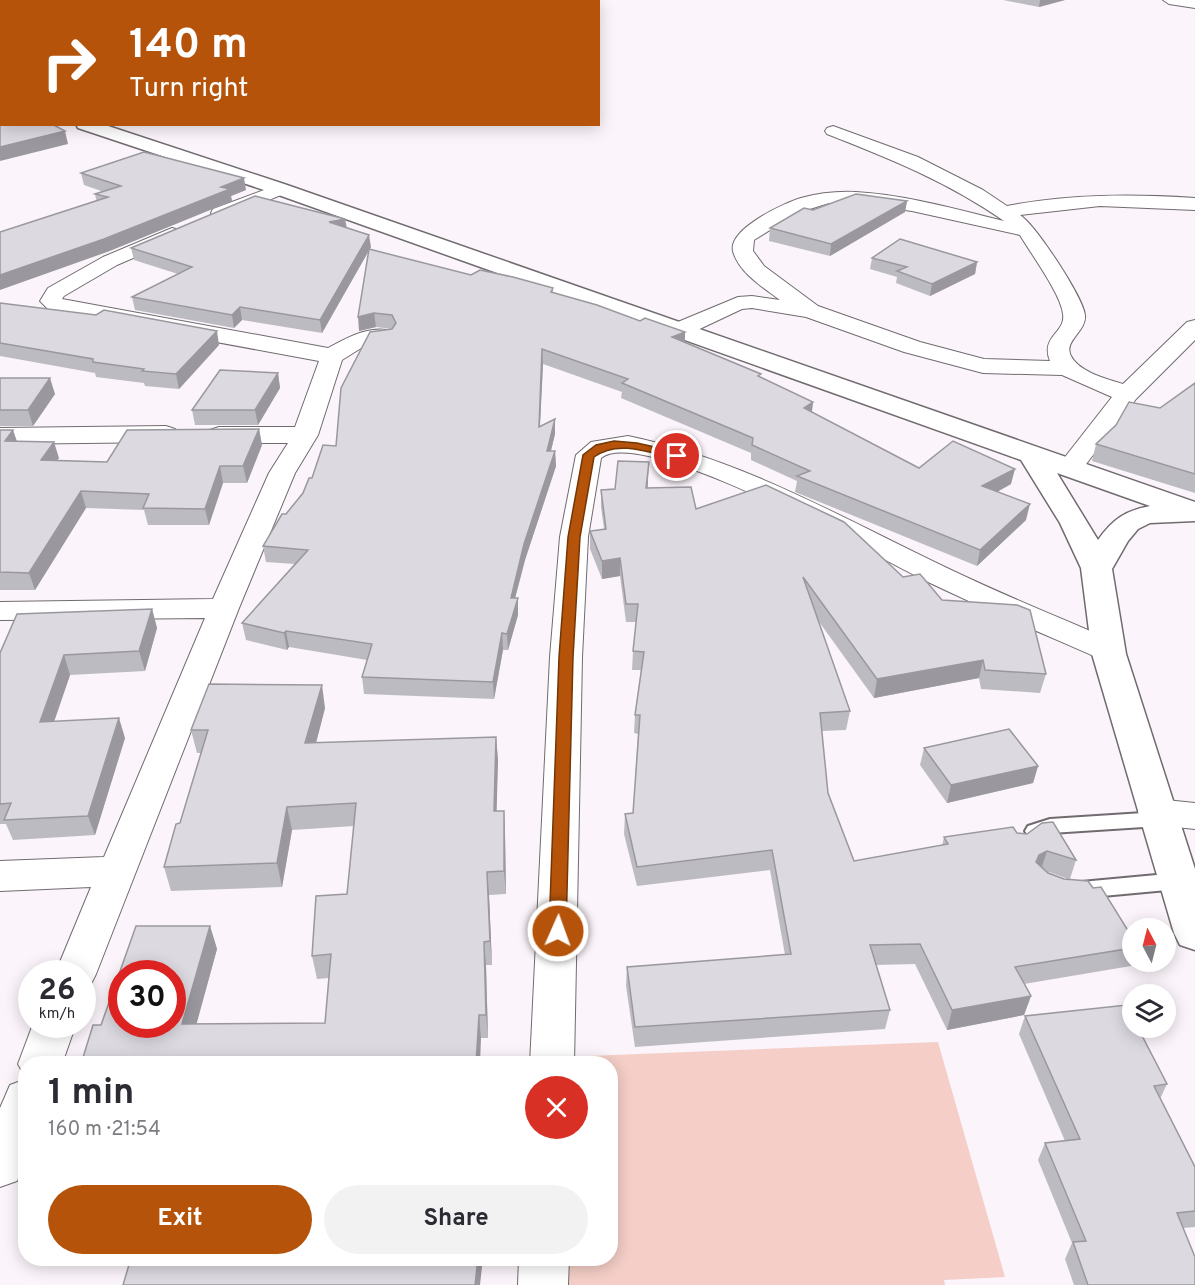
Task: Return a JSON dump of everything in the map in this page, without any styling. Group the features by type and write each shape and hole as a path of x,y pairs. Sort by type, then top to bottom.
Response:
{"main road":[{"path":"90,126 280,189 681,329 1195,512"},
{"path":"1030,453 1064,505 1096,569 1107,650 1123,693 1157,815 1195,933"},
{"path":"1096,569 1119,530 1131,519 1147,514 1195,512"}],"street":[{"path":"1169,0 1195,4"},
{"path":"833,131 912,161 953,181 1023,225 1067,296 1074,314 1073,326 1062,336 1056,346 1057,357 1067,368"},
{"path":"280,189 110,261 55,292 51,301 59,307 148,325 332,356"},
{"path":"810,311 747,262 742,250 743,240 751,233 808,201 835,198 868,199 925,208 1028,232"},
{"path":"1005,212 1053,202 1080,200 1113,199 1195,204"},
{"path":"681,329 738,303 752,302 810,311 947,358 1006,368 1067,368 1127,394"},
{"path":"1071,466 1127,394 1195,327"},
{"path":"81,960 224,608 282,473 305,435 332,356 360,339 385,336"},
{"path":"0,436 305,435"},
{"path":"552,1056 566,657 574,537 589,455 600,447 637,446 700,463 775,494 937,575 1107,650"},
{"path":"0,611 224,608"},
{"path":"1157,815 1195,816"},
{"path":"0,876 116,872"},
{"path":"42,1056 49,1038"},
{"path":"0,1165 18,1119"},
{"path":"543,1285 544,1266"}],"lane":[{"path":"1019,845 1031,832 1050,826 1157,815"},
{"path":"1057,889 1078,891 1178,881"}],"shaded area":[{"path":"938,1042 1005,1277 944,1280 945,1285 569,1285 568,1266 618,1266 618,1056 588,1056"}],"building":[{"path":"0,126 56,126 65,131 0,147"},
{"path":"144,152 244,178 221,187 230,189 104,239 0,275 0,232 108,197 95,194 121,186 81,173"},
{"path":"856,194 907,201 831,244 770,228 804,208 813,210"},
{"path":"255,196 345,219 329,222 369,235 320,320 240,307 232,315 132,297 192,267 131,248"},
{"path":"900,239 977,262 932,284 897,271 907,267 872,258"},
{"path":"369,249 471,275 480,270 513,277 553,288 551,292 597,305 640,321 645,318 685,332 672,337 761,374 758,376 813,402 804,408 919,468 953,441 1015,469 982,486 1030,504 980,550 797,476 810,471 752,445 753,438 622,383 628,379 542,349 539,427 555,419 547,451 555,451 524,544 511,598 518,598 507,634 502,633 493,682 362,677 372,644 286,631 284,633 242,623 308,550 263,546 282,514 286,514 303,493 309,478 312,478 323,445 336,446 341,388 370,332 392,329 396,323 392,315 374,313 358,317"},
{"path":"0,303 96,315 104,310 217,331 176,374 142,371 144,369 93,362 93,359 0,343"},
{"path":"220,370 278,373 255,410 192,410"},
{"path":"0,378 50,378 28,410 0,410"},
{"path":"1195,383 1195,474 1096,444 1116,425 1129,402 1160,408"},
{"path":"259,429 243,466 220,466 205,509 143,508 149,494 81,491 29,573 0,572 0,430 13,430 5,441 54,442 41,460 107,462 127,430"},
{"path":"618,461 649,462 646,488 691,487 696,509 766,485 844,522 903,577 920,574 942,600 1017,605 1030,610 1046,674 985,670 983,660 877,679 803,577 850,711 820,713 828,793 854,861 948,844 944,837 1013,827 1017,833 1027,834 1042,823 1053,822 1076,860 1047,851 1039,855 1036,862 1048,873 1064,879 1088,881 1093,888 1101,887 1122,921 1122,950 1015,967 1031,996 952,1010 920,944 870,945 890,1010 635,1027 627,967 791,954 772,850 637,867 625,814 633,813 640,715 635,715 644,652 633,651 638,604 626,604 620,558 602,561 590,531 606,529 601,490 615,489"},
{"path":"152,609 139,651 64,655 40,722 119,718 88,816 4,820 11,803 0,804 0,653 17,614"},
{"path":"209,684 322,685 305,743 496,737 494,811 504,811 504,871 487,872 490,941 484,942 486,1015 479,1015 476,1056 83,1056 89,1038 96,1038 96,1025 101,1025 108,1005 108,1038 186,1038 186,1024 325,1023 331,954 312,956 316,896 347,894 356,803 287,807 277,863 164,867 176,824 180,823 208,730 191,730"},
{"path":"1009,729 1038,766 951,785 924,748"},
{"path":"136,926 210,926 186,1010 186,960 124,960"},
{"path":"1122,1006 1122,1038 1143,1038 1167,1084 1154,1086 1195,1167 1195,1211 1177,1213 1195,1257 1195,1285 1088,1285 1073,1242 1086,1241 1045,1143 1080,1139 1025,1016"},
{"path":"129,1266 477,1266 475,1285 123,1285"}],"route":[{"path":"558,931 566,657 574,537 589,455 600,447 614,445 637,446 677,456"}]}
